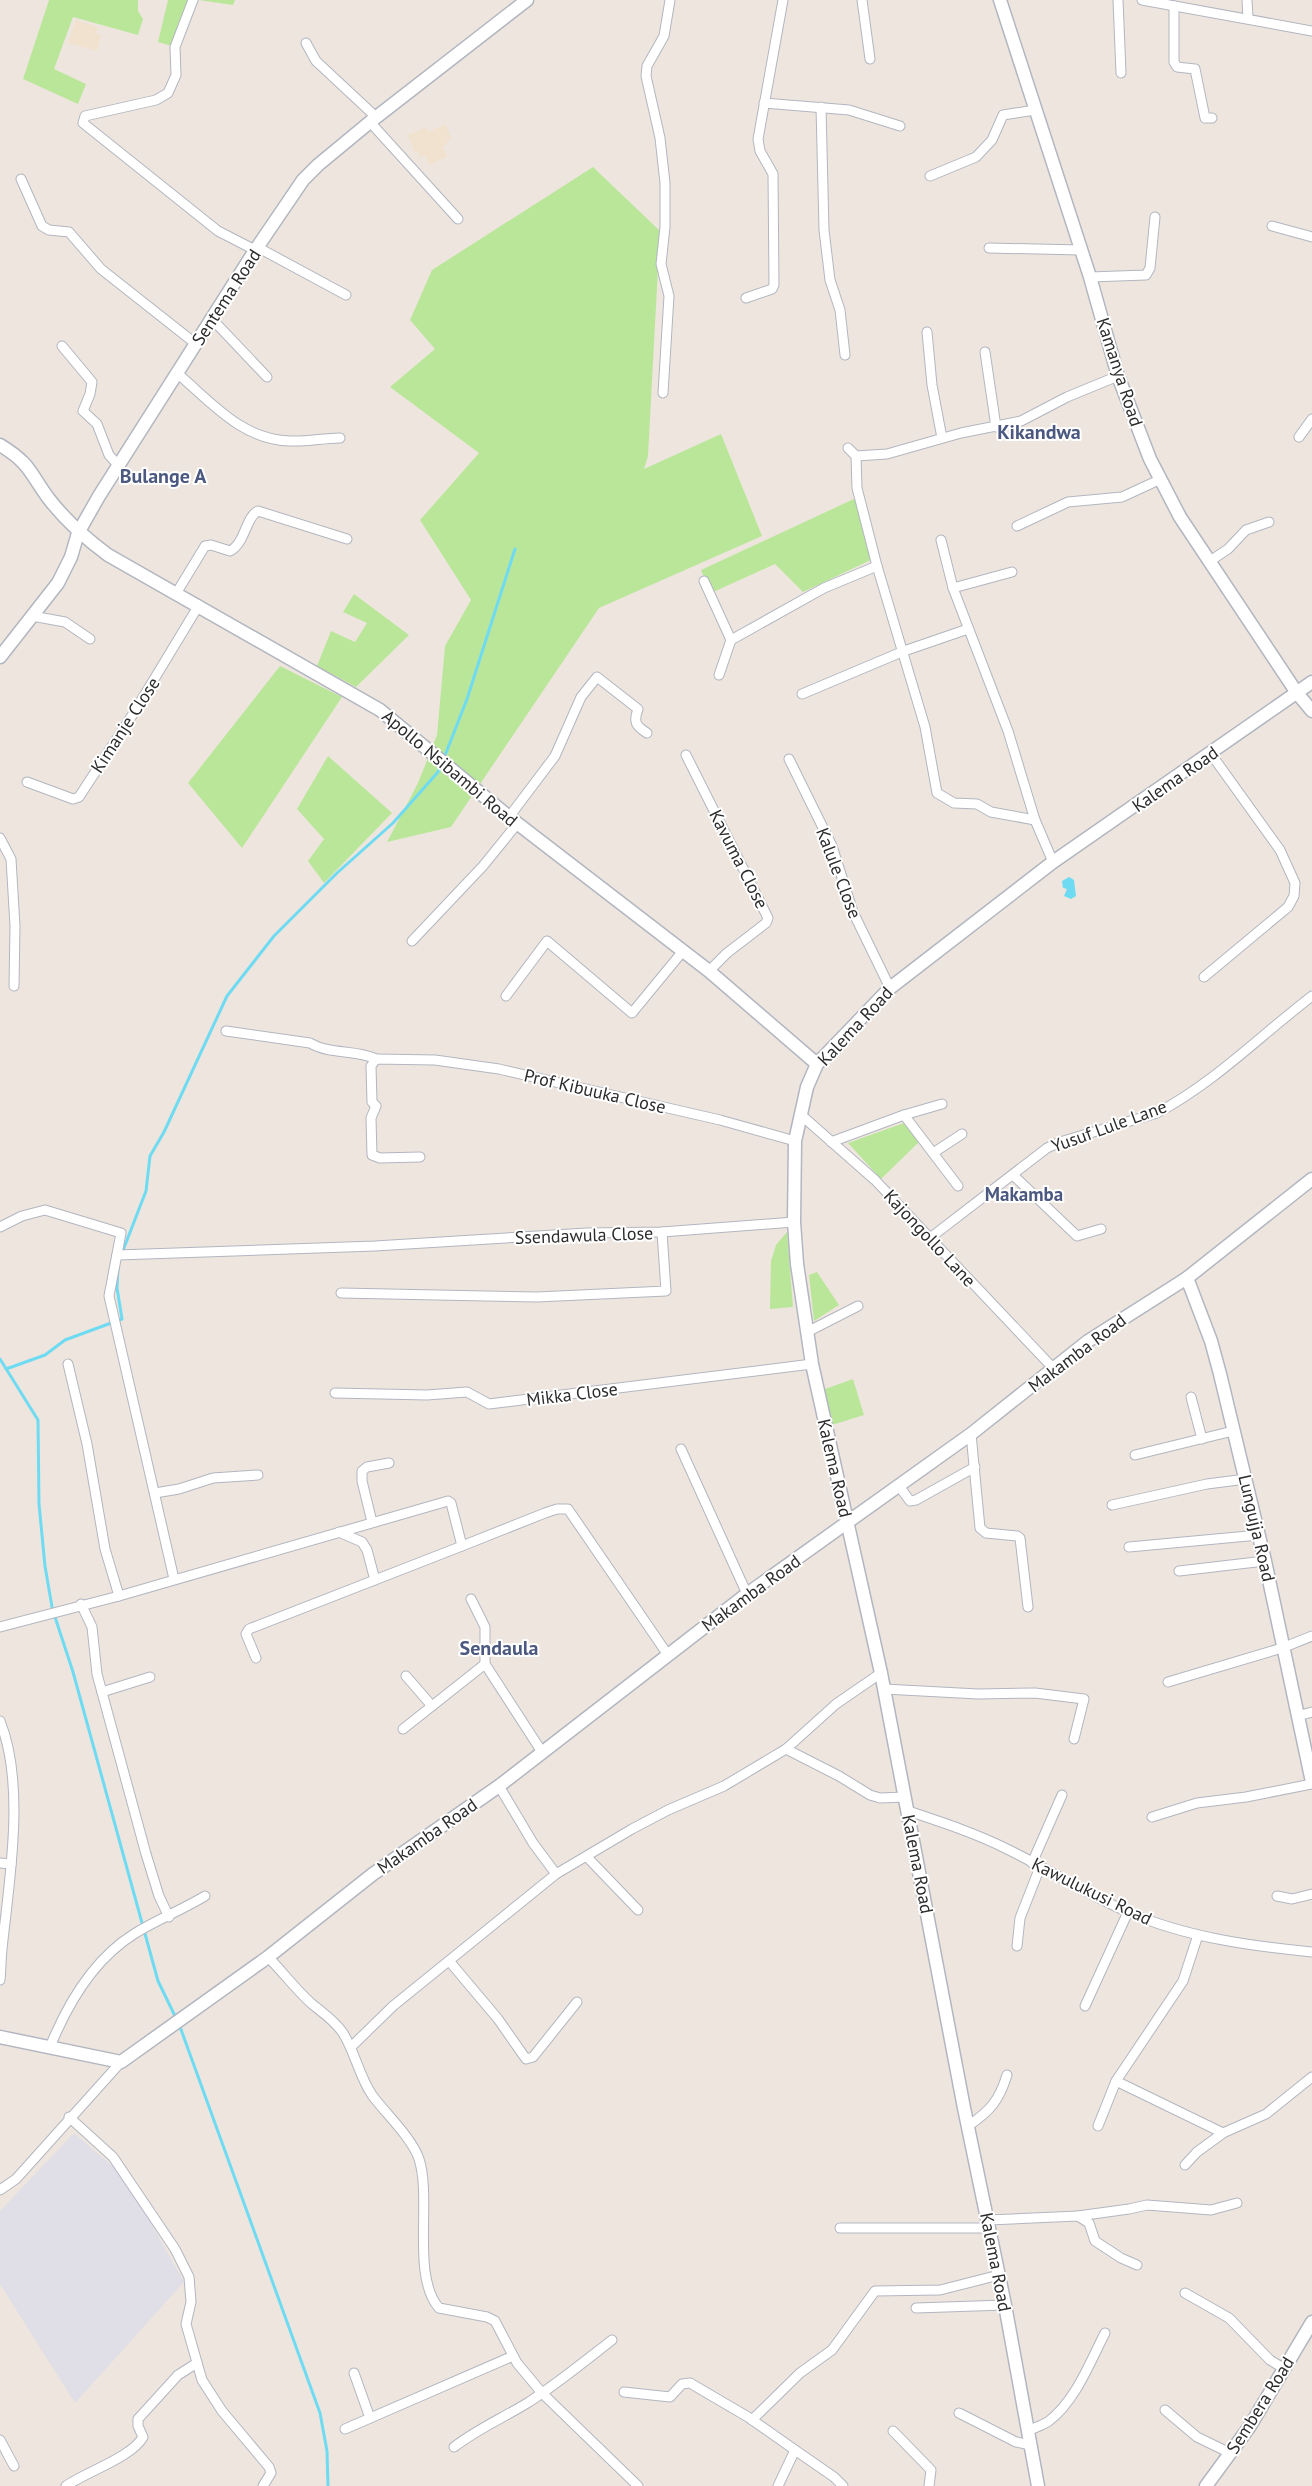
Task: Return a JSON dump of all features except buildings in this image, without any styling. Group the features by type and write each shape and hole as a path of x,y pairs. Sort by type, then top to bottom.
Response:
{"street":[{"path":"193,0 175,48 176,75 168,93 156,100 85,116 83,123 218,231 346,295"},
{"name":"Sentema Road","path":"0,657 58,583 66,570 78,533 118,465 256,249 303,180 323,160 372,119 527,0"},
{"path":"663,393 669,296 661,264 665,227 665,183 660,138 646,76 647,66 664,36 670,0"},
{"path":"746,298 772,289 775,277 773,174 763,158 758,145 783,0"},
{"path":"862,0 870,59"},
{"name":"Kamanya Road","path":"1000,0 1034,110 1090,277 1118,376 1150,459 1180,517 1297,693 1312,711"},
{"path":"1118,0 1122,73"},
{"path":"1142,0 1312,30"},
{"path":"1247,0 1248,18"},
{"path":"1174,6 1174,62 1177,67 1195,69 1205,118 1212,118"},
{"path":"306,43 316,61 372,119 458,219"},
{"path":"764,103 849,110 900,126"},
{"path":"821,107 824,230 830,280 840,310 845,355"},
{"path":"930,176 976,157 992,140 1003,115 1034,110"},
{"path":"21,179 42,226 49,230 68,232 108,275 196,344"},
{"path":"1090,277 1146,275 1150,268 1155,217"},
{"path":"1272,226 1312,237"},
{"path":"989,248 1081,250"},
{"path":"212,319 267,377"},
{"path":"927,332 932,385 942,438"},
{"path":"62,346 92,382 83,413 97,424 109,455 118,465"},
{"path":"985,352 990,401 996,427"},
{"path":"177,373 240,428 255,434 289,441 311,442 340,438"},
{"path":"856,456 886,454 942,438 996,427 1032,417 1067,397 1118,376"},
{"path":"1299,438 1312,419"},
{"name":"Apollo Nsibambi Road","path":"0,445 16,454 29,467 48,498 78,533 108,555 177,592 380,710 513,820 709,971 817,1064"},
{"path":"848,448 856,456 857,488 877,566 904,651 925,727 937,793 954,803 976,804 991,812 1035,820"},
{"path":"1017,526 1068,502 1122,496 1161,479"},
{"path":"177,592 205,546 211,545 230,551 234,549 247,528 252,515 258,512 346,539"},
{"path":"1210,561 1228,549 1246,530 1269,522"},
{"path":"941,540 953,588 1008,731 1035,820 1053,862"},
{"path":"719,675 731,640 824,588 877,566"},
{"path":"953,588 1012,572"},
{"path":"704,581 731,640"},
{"name":"Kimanje Close","path":"27,782 73,799 79,797 133,714 199,605"},
{"path":"32,616 65,622 90,639"},
{"path":"802,694 904,651 968,629"},
{"path":"412,941 483,866 555,756 581,697 597,677 638,709 634,719 636,726 647,733"},
{"name":"Kalema Road","path":"1038,2486 1005,2305 968,2126 881,1673 812,1364 794,1222 795,1141 800,1114 817,1064 890,988 1053,862 1312,682"},
{"path":"1204,977 1288,907 1295,892 1295,883 1280,850 1211,754"},
{"name":"Kavuma Close","path":"686,755 768,916 766,923 727,952 709,971"},
{"name":"Kalule Close","path":"789,759 832,846 853,912 890,988"},
{"path":"0,838 11,859 15,926 14,986"},
{"path":"506,996 547,941 632,1013 682,951"},
{"name":"Yusuf Lule Lane","path":"930,1238 1047,1148 1060,1142 1157,1113 1169,1106 1239,1056 1312,996"},
{"name":"Prof Kibuuka Close","path":"226,1031 310,1043 322,1048 368,1055 376,1059 435,1060 499,1069 711,1117 795,1141"},
{"path":"376,1059 371,1066 372,1102 376,1106 372,1118 372,1155 380,1158 420,1157"},
{"path":"831,1142 904,1115 942,1104"},
{"name":"Kajongollo Lane","path":"800,1114 875,1180 1054,1369"},
{"path":"904,1115 958,1186"},
{"path":"933,1153 962,1134"},
{"path":"1013,1175 1077,1236 1101,1229"},
{"name":"Makamba Road","path":"121,2062 193,2012 373,1874 499,1786 747,1594 848,1524 971,1434 1088,1341 1188,1278 1312,1179"},
{"path":"0,1227 22,1216 45,1210 120,1233 109,1296 118,1328 174,1579"},
{"name":"Ssendawula Close","path":"117,1255 375,1246 588,1233 662,1232 794,1222"},
{"path":"341,1293 537,1297 666,1291 662,1232"},
{"name":"Lungujja Road","path":"1188,1278 1212,1341 1246,1479 1312,1783"},
{"path":"807,1332 858,1306"},
{"path":"68,1364 87,1444 105,1550 119,1596"},
{"name":"Mikka Close","path":"336,1393 427,1395 467,1392 489,1404 812,1364"},
{"path":"1191,1398 1202,1438"},
{"path":"1135,1455 1233,1431"},
{"path":"971,1434 980,1528 986,1533 1017,1536 1020,1538 1028,1607"},
{"path":"681,1449 747,1594"},
{"path":"372,1522 362,1481 362,1471 367,1467 389,1463"},
{"path":"899,1486 910,1501 916,1500 975,1467"},
{"path":"155,1493 179,1489 213,1478 258,1475"},
{"path":"1112,1505 1207,1484 1246,1479"},
{"path":"0,1627 81,1604 119,1596 448,1501 451,1503 462,1546"},
{"path":"256,1658 247,1630 545,1512 557,1509 568,1509 668,1654"},
{"path":"339,1532 362,1542 367,1550 375,1580"},
{"path":"1129,1547 1259,1535"},
{"path":"1179,1571 1265,1561"},
{"path":"471,1598 485,1627 485,1664 542,1752"},
{"path":"81,1604 92,1627 97,1674 146,1854 159,1896 170,1917"},
{"path":"1168,1682 1282,1648 1312,1636"},
{"path":"403,1729 485,1664"},
{"path":"351,2047 393,2006 450,1962 556,1874 632,1829 668,1810 724,1786 786,1749 836,1704 881,1673"},
{"path":"406,1676 432,1706"},
{"path":"102,1692 150,1677"},
{"path":"884,1689 992,1695 1035,1693 1084,1699 1074,1739"},
{"path":"1297,1716 1312,1712"},
{"path":"0,1721 10,1764 13,1802 11,1864 3,1926 0,1980"},
{"path":"786,1749 839,1776 870,1795 880,1798 905,1797"},
{"path":"0,1764 10,1764"},
{"path":"1152,1817 1197,1803 1246,1797 1312,1783"},
{"path":"499,1786 533,1843 556,1874"},
{"path":"1017,1946 1020,1918 1036,1865 1062,1795"},
{"name":"Kawulukusi Road","path":"908,1811 983,1839 1128,1912 1198,1935 1270,1948 1312,1952"},
{"path":"587,1857 638,1910"},
{"path":"0,1862 11,1864"},
{"path":"1277,1896 1292,1899 1312,1894"},
{"path":"50,2047 70,2004 97,1968 116,1948 134,1934 170,1917 205,1896"},
{"path":"1085,2006 1128,1912"},
{"path":"1098,2126 1116,2081 1183,1982 1198,1935"},
{"path":"268,1956 312,2004 341,2030 351,2047 371,2093 419,2159 430,2296 440,2308 491,2318 513,2356 542,2393 638,2486"},
{"path":"450,1962 498,2019 526,2059 533,2057 577,2002"},
{"path":"0,2037 121,2062"},
{"path":"0,2190 16,2179 69,2117 121,2062"},
{"path":"968,2126 981,2117 1001,2096 1007,2075"},
{"path":"1185,2165 1197,2152 1223,2133 1266,2114 1312,2076"},
{"path":"1116,2081 1223,2133"},
{"path":"69,2117 113,2157 155,2217 188,2273 191,2302 186,2324 197,2363 209,2392 269,2467 270,2473 263,2486"},
{"path":"840,2228 988,2224 1129,2210 1147,2204 1211,2210 1237,2203"},
{"path":"1078,2216 1089,2223 1094,2241 1121,2258 1137,2265"},
{"path":"752,2420 800,2373 832,2350 875,2291 940,2290 998,2276"},
{"path":"1184,2293 1229,2318 1270,2360 1283,2368"},
{"path":"916,2308 1005,2305"},
{"name":"Sembera Road","path":"1206,2486 1250,2426 1312,2322"},
{"path":"1028,2431 1047,2422 1066,2402 1084,2374 1105,2333"},
{"path":"454,2448 485,2425 514,2411 542,2393 612,2340"},
{"path":"345,2429 513,2356"},
{"path":"66,2486 122,2455 140,2442 143,2437 138,2426 138,2419 178,2375 197,2363"},
{"path":"354,2373 370,2418"},
{"path":"624,2392 670,2397 680,2385 688,2383 752,2420 834,2477 842,2486"},
{"path":"1165,2410 1197,2438 1230,2453"},
{"path":"959,2413 1016,2442 1030,2445"},
{"path":"893,2431 931,2470 929,2486"},
{"path":"0,2440 14,2466"},
{"path":"778,2486 794,2450"}],"shaded area":[{"path":"76,20 98,27 96,33 101,35 97,51 68,43"},
{"path":"445,124 451,138 446,141 448,144 443,147 447,157 429,165 425,155 420,157 418,152 415,153 408,135 426,127 428,132"},
{"path":"74,2133 125,2177 184,2282 75,2403 0,2284 0,2211"}],"green space":[{"path":"49,0 138,0 138,11 143,19 138,35 73,17 54,69 86,84 78,104 23,79"},
{"path":"168,0 190,0 172,46 158,42"},
{"path":"199,0 235,0 233,5"},
{"path":"593,167 660,231 648,456 644,469 721,434 762,536 599,608 451,827 387,842 418,783 437,735 445,646 471,600 420,520 479,453 390,387 435,349 410,320 432,270"},
{"path":"856,498 873,559 803,592 775,564 711,593 701,570"},
{"path":"354,594 409,635 356,687 317,666 331,631 355,642 367,623 343,612"},
{"path":"280,666 342,697 242,848 188,783"},
{"path":"328,756 392,813 324,883 308,861 324,839 297,809"},
{"path":"904,1123 919,1142 881,1179 848,1143"},
{"path":"787,1232 793,1307 770,1309 771,1261 776,1245"},
{"path":"817,1272 839,1305 814,1321 809,1275"},
{"path":"853,1379 864,1415 832,1425 825,1389"}],"water":[{"path":"1069,877 1074,880 1076,896 1071,899 1064,896 1067,889 1063,888 1062,881"}],"waterway":[{"path":"444,758 467,699 515,549"},
{"path":"122,1253 146,1191 150,1156 164,1132 227,996 274,936 337,873 393,823 438,772 441,764"},
{"path":"6,1369 45,1355 65,1340 122,1319 117,1288 118,1268"},
{"path":"0,1359 38,1420 39,1504 45,1566 52,1607"},
{"path":"55,1617 73,1672 158,1981 176,2018"},
{"path":"179,2024 320,2413 327,2451 328,2486"}],"district":[{"name":"Kikandwa","path":"1039,432"},
{"name":"Bulange A","path":"163,476"},
{"name":"Makamba","path":"1024,1194"},
{"name":"Sendaula","path":"499,1648"}]}
